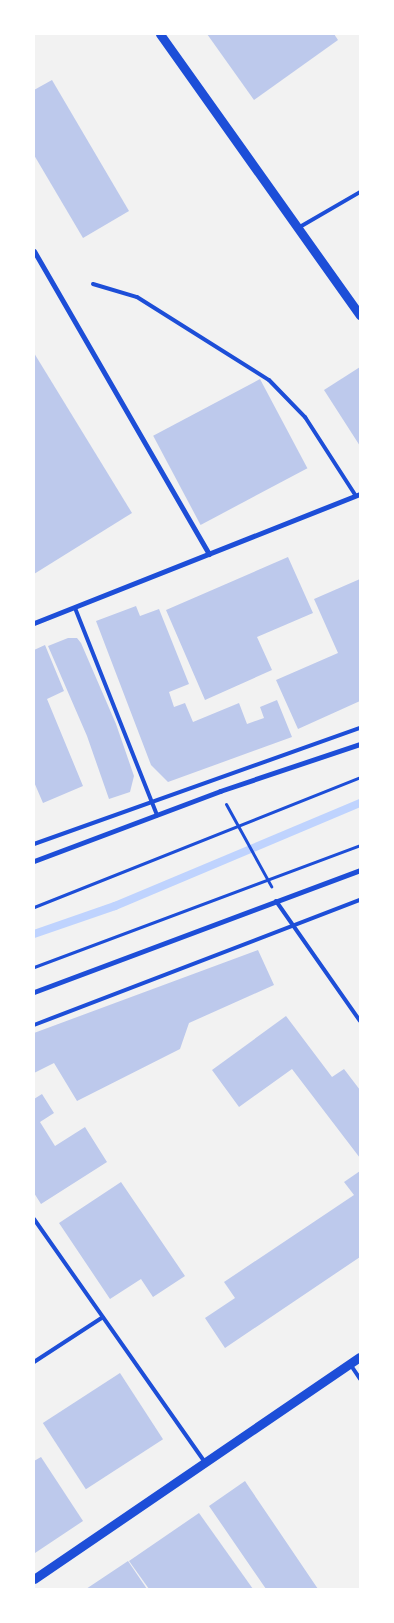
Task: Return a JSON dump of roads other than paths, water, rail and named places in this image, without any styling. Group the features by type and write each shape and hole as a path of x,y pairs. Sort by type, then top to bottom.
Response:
{"street":[{"path":"160,34 360,315"},
{"path":"34,251 209,554"},
{"path":"34,623 358,495"},
{"path":"34,861 220,791 360,744"},
{"path":"34,992 360,870"},
{"path":"34,1578 360,1357"}],"lane":[{"path":"298,228 360,192"},
{"path":"93,284 137,297 269,380 305,417 358,495"},
{"path":"76,608 157,815"},
{"path":"34,844 151,800 360,728"},
{"path":"34,1025 360,900"},
{"path":"276,901 360,1021"},
{"path":"34,1219 36,1226 205,1462"},
{"path":"34,1362 103,1317"},
{"path":"350,1364 360,1379"}],"waterway":[{"path":"34,934 115,906 360,803"}]}
